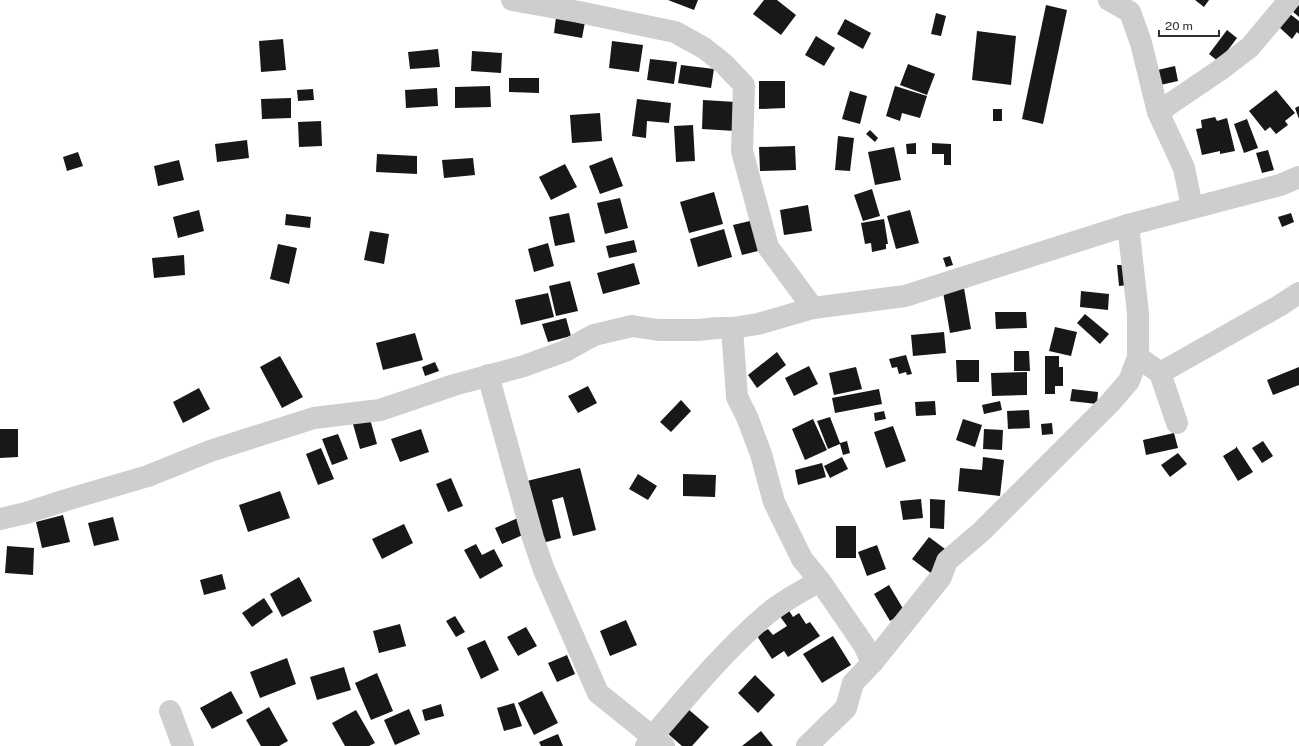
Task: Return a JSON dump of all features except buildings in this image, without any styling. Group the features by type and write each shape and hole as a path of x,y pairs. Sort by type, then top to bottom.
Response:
{"street":[{"path":"512,0 674,32 704,48 724,64 744,85 742,151 768,247 813,308"},
{"path":"1109,0 1130,12 1141,43 1158,112 1184,168 1192,207"},
{"path":"1158,112 1220,70 1250,47 1289,0"},
{"path":"0,519 26,513 148,476 210,451 314,418 380,410 488,375 524,366 565,351 594,335 632,326 658,330 732,328 758,324 813,308 905,296 1128,225 1280,185 1299,177"},
{"path":"807,746 846,708 853,683 872,663 941,577 947,561 982,531 1109,404 1129,381 1138,358 1138,313 1128,225"},
{"path":"1160,373 1279,306 1299,293"},
{"path":"732,328 737,397 747,417 761,454 774,502 802,559 820,581 864,645 872,663"},
{"path":"1138,358 1160,373 1177,423"},
{"path":"488,375 533,538 544,570 598,693 654,743 702,678 743,637 762,619 793,596 820,581"},
{"path":"170,711 183,746"}]}
